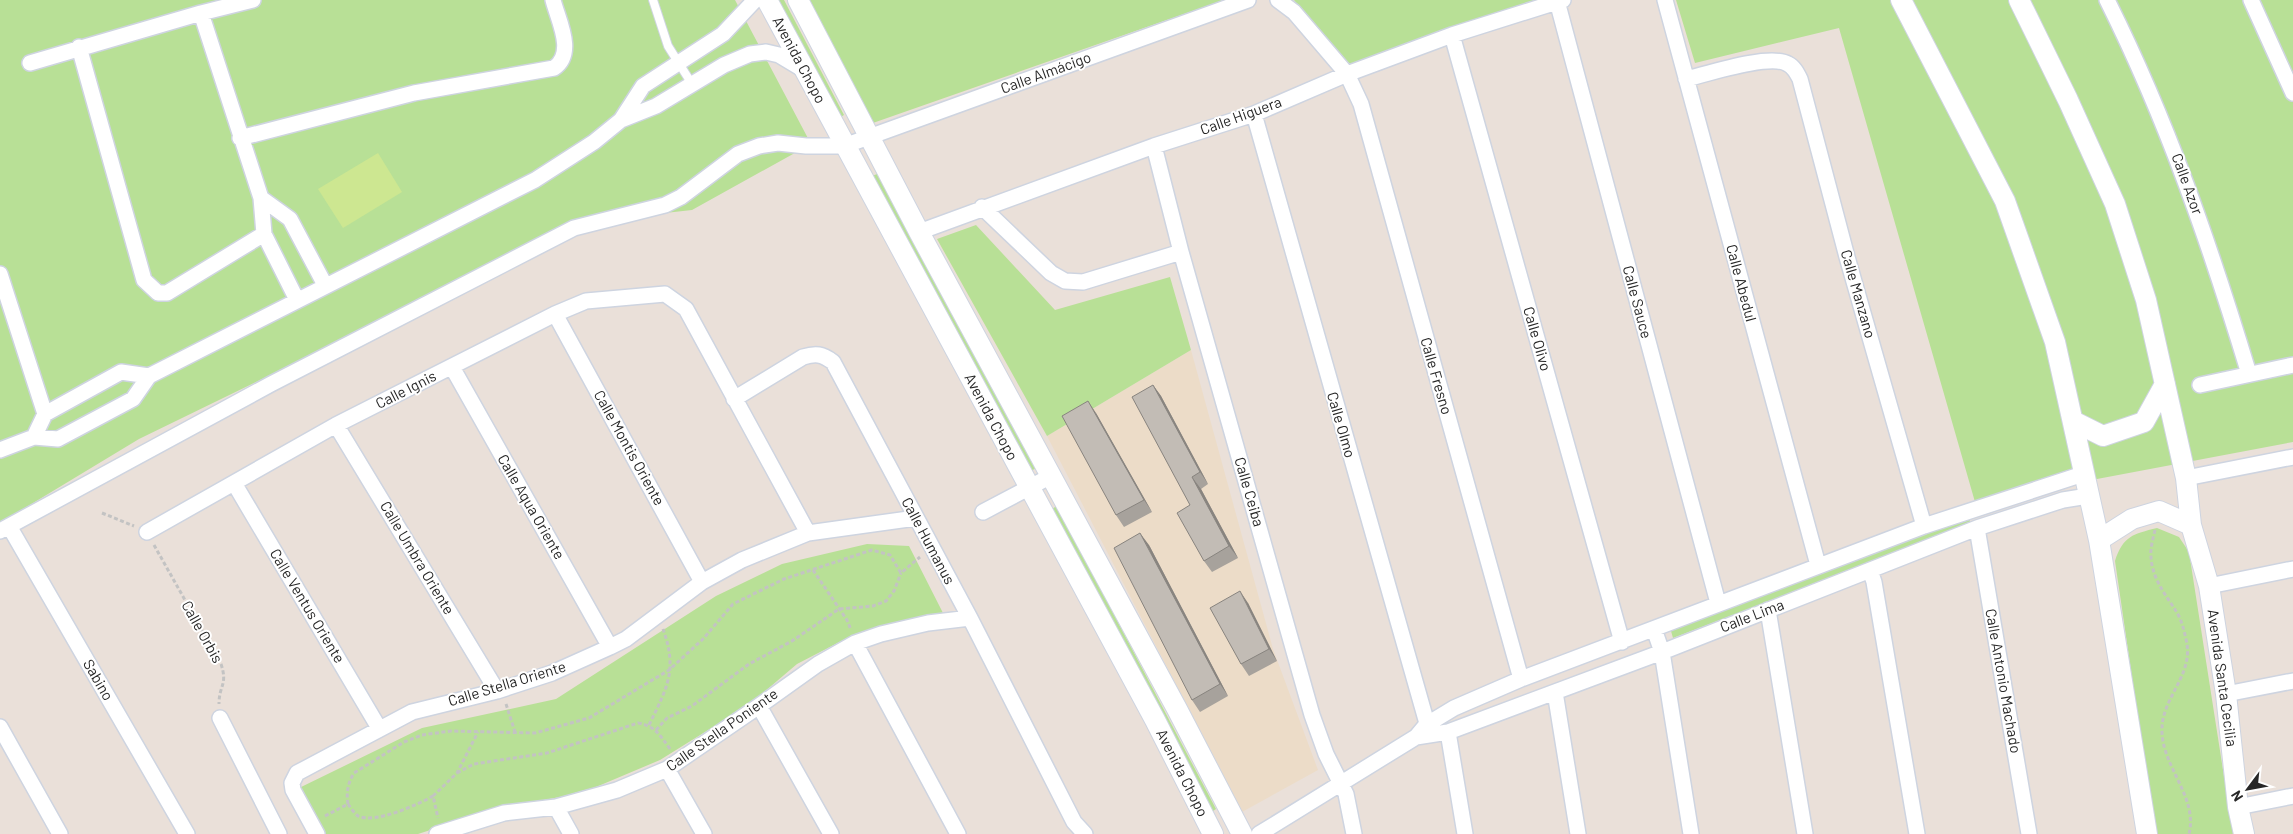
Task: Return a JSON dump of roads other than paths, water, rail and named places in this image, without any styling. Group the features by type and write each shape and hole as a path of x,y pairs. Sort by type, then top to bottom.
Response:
{"street":[{"path":"30,63 200,13 253,0"},
{"path":"240,138 414,93 554,68 559,64 565,53 565,44 552,0"},
{"path":"621,120 643,86 723,34 755,0"},
{"name":"Avenida Chopo","path":"767,0 1155,720 1213,834"},
{"name":"Avenida Chopo","path":"798,0 871,136 919,232 1177,709 1242,834"},
{"name":"Calle Almácigo","path":"844,146 1248,0"},
{"path":"1278,0 1294,12 1347,74"},
{"name":"Calle Abedul","path":"1665,0 1818,565"},
{"path":"1901,0 2005,201 2055,342 2099,540 2147,834"},
{"name":"Avenida Santa Cecilia","path":"2018,0 2068,100 2115,204 2146,300 2186,478 2191,525 2209,586 2226,694 2238,807 2244,834"},
{"name":"Calle Azor","path":"2107,0 2178,159 2220,278 2249,374"},
{"path":"2250,0 2293,93"},
{"name":"Calle Higuera","path":"919,232 982,207 1154,146 1254,114 1347,74 1452,35 1560,1"},
{"name":"Calle Sauce","path":"1560,1 1718,603"},
{"path":"200,13 261,198 264,234 297,300"},
{"name":"Calle Olivo","path":"1452,35 1622,642"},
{"path":"80,47 144,280 158,293 167,293 264,234"},
{"path":"0,450 34,437 58,439 133,399 149,376 535,180 588,146 621,120 656,106 724,65 750,54 766,52 779,55 804,70"},
{"name":"Calle Manzano","path":"1686,79 1775,60 1789,64 1800,79 1847,257 1924,526"},
{"name":"Calle Fresno","path":"1347,74 1361,104 1521,679"},
{"name":"Calle Olmo","path":"1254,114 1424,732"},
{"path":"5,528 271,384 574,228 665,205 681,197 738,154 759,146 778,143 806,146 844,146"},
{"name":"Calle Ceiba","path":"1154,146 1181,252 1312,714 1326,754 1348,801 1354,834"},
{"path":"261,198 290,219 325,285"},
{"path":"982,207 1051,274 1066,281 1082,282 1181,252"},
{"path":"0,274 45,414"},
{"name":"Calle Ignis","path":"147,532 336,425 555,314 586,301 666,294 678,301 686,309 734,399"},
{"name":"Calle Montis Oriente","path":"555,314 702,582"},
{"name":"Calle Humanus","path":"734,399 803,357 814,354 824,356 833,362 970,618 1074,828 1085,834"},
{"path":"2200,385 2293,365"},
{"name":"Calle Aqua Oriente","path":"452,367 610,647"},
{"path":"34,437 45,414 121,372 149,376"},
{"path":"2073,421 2103,436 2144,422 2165,384"},
{"path":"734,399 808,533"},
{"name":"Calle Umbra Oriente","path":"336,425 497,691"},
{"path":"2186,478 2293,457"},
{"name":"Calle Lima","path":"1259,834 1424,732 1454,708 1521,679 1622,642 1818,565 1971,509 2083,474"},
{"path":"983,512 1051,476"},
{"name":"Calle Ventus Oriente","path":"234,483 379,728"},
{"name":"Calle Lima","path":"1424,732 1448,732 1662,652 1977,528 2063,500 2088,496"},
{"path":"2099,540 2132,519 2159,511 2191,525"},
{"name":"Calle Stella Oriente","path":"314,829 293,790 292,784 297,773 379,728 412,712 497,691 552,673 610,647 626,639 702,582 742,560 808,533 916,518"},
{"name":"Sabino","path":"5,528 187,834"},
{"name":"Calle Antonio Machado","path":"1977,528 2029,834"},
{"path":"2209,586 2293,569"},
{"path":"1870,570 1874,582 1917,834"},
{"path":"1768,610 1805,834"},
{"name":"Calle Stella Poniente","path":"441,833 504,813 556,807 617,790 673,765 818,664 855,644 881,634 928,623 970,618"},
{"path":"1654,629 1662,652 1691,834"},
{"path":"855,644 958,834"},
{"path":"2226,694 2293,681"},
{"path":"1554,692 1578,834"},
{"path":"759,706 831,834"},
{"path":"220,718 279,834"},
{"path":"0,727 60,834"},
{"path":"1448,732 1465,834"},
{"path":"673,765 704,834"},
{"path":"2238,807 2293,796"},
{"path":"556,807 571,834"}],"lane":[{"path":"653,0 661,30 668,46 692,84"}]}
